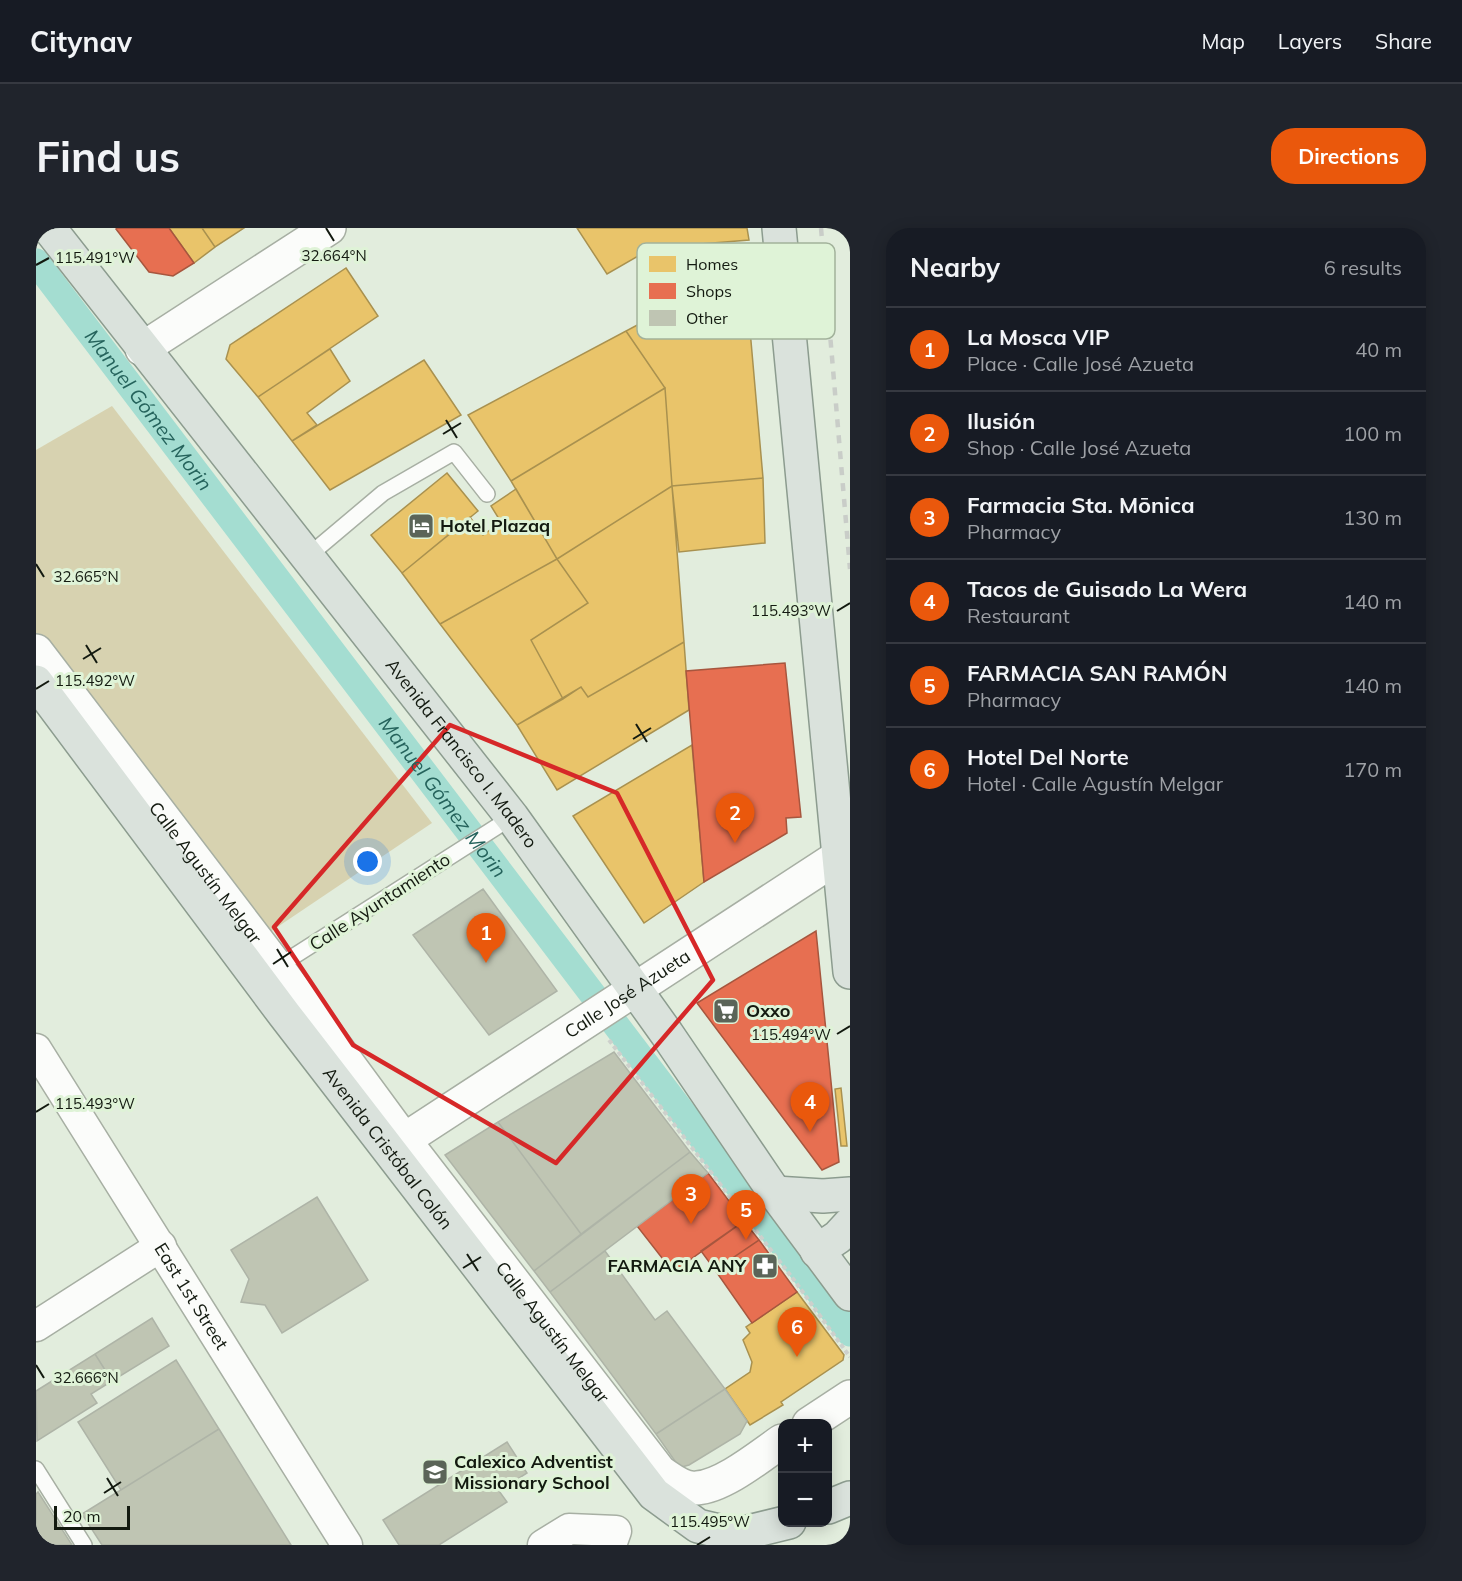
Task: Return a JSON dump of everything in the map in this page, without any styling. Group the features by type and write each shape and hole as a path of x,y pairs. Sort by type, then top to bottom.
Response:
{"main road":[{"name":"Avenida Francisco I. Madero","path":"49,228 512,817 635,989 775,1194 850,1294"},
{"path":"142,349 329,228"},
{"path":"779,228 781,243"},
{"path":"791,339 845,853 850,972"},
{"name":"Calle Agustín Melgar","path":"36,651 277,967 404,1140 660,1472 677,1484 697,1489 722,1481 778,1444"},
{"name":"Avenida Cristóbal Colón","path":"36,682 284,1014 654,1494 698,1526 736,1534 778,1524"},
{"name":"Calle José Azueta","path":"404,1140 845,853"},
{"path":"775,1194 823,1196 850,1194"},
{"path":"817,1251 838,1237 850,1224"},
{"path":"817,1419 850,1397"},
{"path":"832,1505 850,1498"}],"street":[{"name":"East 1st Street","path":"36,1049 347,1545"},
{"path":"36,1326 161,1246"},
{"path":"543,1545 568,1528 616,1531 611,1545"}],"lane":[{"path":"307,557 383,493 454,452 487,494"},
{"name":"Calle Ayuntamiento","path":"277,967 512,817"},
{"path":"36,1468 84,1545"}],"path":[{"path":"591,1017 794,1280 850,1357"}],"highlighted area":[{"path":"450,725 617,793 713,980 556,1163 353,1045 274,927"}],"shaded area":[{"path":"112,406 432,823 267,934 36,635 36,450"}],"building: Homes":[{"path":"169,228 202,228 215,247 194,263"},
{"path":"202,228 244,228 215,247"},
{"path":"577,228 747,228 749,240 713,243 637,243 637,257 607,274"},
{"path":"346,268 378,316 258,397 226,359 230,345"},
{"path":"637,325 637,339 751,339 763,478 672,486 665,388 626,331"},
{"path":"626,331 665,388 511,481 468,415"},
{"path":"330,349 350,381 307,413 317,425 292,441 258,397"},
{"path":"424,360 461,415 330,490 292,441"},
{"path":"665,388 672,486 557,559 511,481"},
{"name":"Hotel Plazaq","path":"447,473 478,511 402,573 371,535"},
{"path":"763,478 765,543 679,552 672,486"},
{"path":"672,486 684,642 588,697 581,687 563,699 531,640 588,603 557,559"},
{"path":"516,489 557,559 440,624 402,573 470,517 483,535 501,522 491,506"},
{"path":"557,559 588,603 531,640 563,699 517,725 440,624"},
{"path":"684,642 689,710 557,790 517,725 581,687 588,697"},
{"path":"692,745 704,882 644,923 573,816"},
{"path":"841,1088 847,1146 841,1146 835,1089"},
{"path":"797,1292 844,1355 843,1360 781,1402 783,1405 750,1425 725,1389 750,1372 752,1362 743,1340 750,1333 746,1327"}],"building: Shops":[{"path":"117,228 169,228 194,263 173,276 149,272"},
{"path":"785,663 801,817 786,818 787,833 704,882 686,671"},
{"path":"816,931 839,1162 822,1170 697,1003"},
{"path":"708,1173 744,1221 673,1272 637,1226"},
{"path":"744,1221 759,1240 715,1270 701,1251"},
{"path":"759,1240 797,1292 752,1323 715,1270"}],"building: Other":[{"path":"483,889 557,991 489,1035 413,935"},
{"path":"614,1052 690,1152 581,1234 498,1122"},
{"path":"498,1122 581,1234 534,1271 445,1155"},
{"path":"690,1152 708,1173 550,1292 534,1271"},
{"path":"317,1197 368,1280 282,1333 265,1305 241,1302 249,1279 231,1250"},
{"path":"605,1251 655,1320 667,1311 725,1389 656,1434 550,1292"},
{"path":"152,1318 169,1346 112,1381 95,1354"},
{"path":"95,1354 112,1381 91,1394 97,1403 37,1441 36,1391"},
{"path":"176,1360 219,1429 121,1490 78,1422"},
{"path":"725,1389 747,1421 740,1434 682,1467 677,1464 656,1434"},
{"path":"219,1429 291,1545 102,1545 82,1514"},
{"path":"507,1442 527,1473 499,1491 507,1502 439,1545 399,1545 383,1520"},
{"path":"38,1492 72,1545 36,1545 36,1494"}],"waterway":[{"name":"Manuel Gómez Morin","path":"36,262 850,1333"}],"railway":[{"path":"821,228 822,243"},
{"path":"830,339 850,569"}],"place":[{"name":"Hotel Plazaq","path":"421,526"},
{"name":"Ilusión","path":"735,843"},
{"name":"La Mosca VIP","path":"486,963"},
{"name":"Oxxo","path":"726,1011"},
{"name":"Tacos de Guisado La Wera","path":"810,1132"},
{"name":"Farmacia Sta. Mōnica","path":"691,1224"},
{"name":"FARMACIA SAN RAMÓN","path":"746,1240"},
{"name":"FARMACIA ANY","path":"765,1266"},
{"name":"Hotel Del Norte","path":"797,1357"},
{"name":"Calexico Adventist Missionary School","path":"435,1472"}]}
